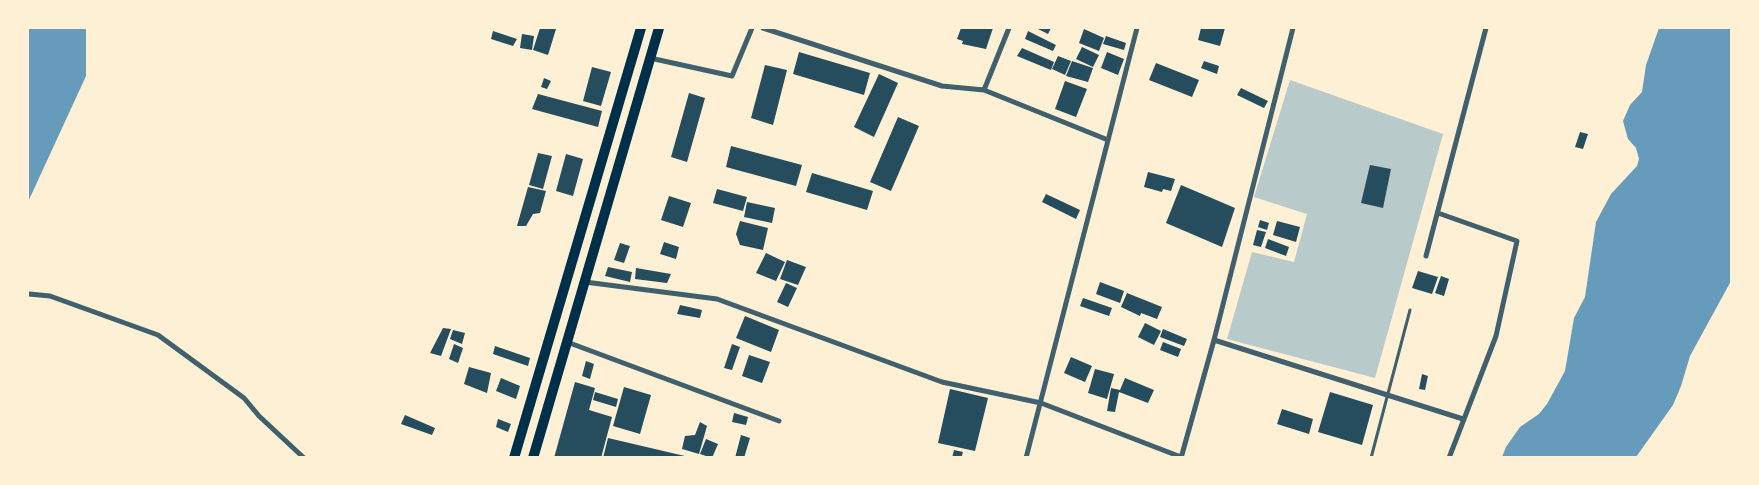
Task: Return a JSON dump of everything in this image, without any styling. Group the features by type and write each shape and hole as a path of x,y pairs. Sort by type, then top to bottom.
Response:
{"highway":[{"path":"514,458 641,28"},
{"path":"533,458 659,28"}],"street":[{"path":"650,58 732,76 752,28"},
{"path":"763,28 942,86 984,90 1108,140"},
{"path":"984,90 1008,28"},
{"path":"1026,458 1138,28"},
{"path":"585,282 717,299 942,382 1041,403 1181,457 1214,340 1293,28"},
{"path":"1426,256 1486,28"},
{"path":"1438,213 1517,241 1496,336 1449,458"},
{"path":"29,294 50,296 158,335 244,398 259,416 304,458"},
{"path":"1214,340 1463,419"},
{"path":"566,342 779,421"}],"lane":[{"path":"1371,458 1410,310"}],"shaded area":[{"path":"1290,80 1443,134 1375,378 1227,339 1252,252 1294,262 1307,214 1254,197"}],"water":[{"path":"28,28 86,28 86,76 28,202"},
{"path":"1659,28 1731,28 1731,281 1690,356 1673,405 1636,457 1502,457 1506,447 1520,427 1539,414 1547,404 1565,371 1574,318 1585,297 1596,222 1611,194 1637,166 1639,159 1636,148 1628,139 1623,121 1630,105 1642,92 1646,65"}],"building":[{"path":"540,28 556,29 548,55 533,50"},
{"path":"961,28 993,28 986,49 962,44 963,41 957,39"},
{"path":"1036,28 1051,28 1048,34"},
{"path":"1201,28 1225,28 1220,46 1198,40"},
{"path":"1084,29 1104,38 1099,51 1079,43"},
{"path":"493,31 517,39 513,46 491,39"},
{"path":"1028,31 1056,45 1053,51 1025,39"},
{"path":"522,34 534,36 532,50 520,48"},
{"path":"1106,36 1126,43 1124,50 1103,44"},
{"path":"1082,47 1099,55 1093,67 1076,59"},
{"path":"1022,48 1054,62 1051,70 1017,56"},
{"path":"799,52 870,73 864,95 793,74"},
{"path":"1107,52 1124,59 1118,75 1101,68"},
{"path":"1058,56 1071,61 1065,75 1052,69"},
{"path":"1072,61 1093,68 1088,82 1066,76"},
{"path":"1204,61 1219,66 1217,74 1201,68"},
{"path":"1156,63 1199,80 1192,97 1149,80"},
{"path":"765,65 787,70 773,125 751,118"},
{"path":"592,67 611,72 601,106 583,101"},
{"path":"879,74 898,83 874,137 854,127"},
{"path":"544,78 551,81 547,89 541,87"},
{"path":"1065,81 1087,89 1076,117 1055,109"},
{"path":"1241,88 1268,101 1264,108 1237,95"},
{"path":"689,93 705,98 687,162 671,157"},
{"path":"538,94 602,111 598,127 532,109"},
{"path":"898,117 919,126 891,191 870,182"},
{"path":"1580,132 1588,134 1583,149 1575,147"},
{"path":"731,146 802,165 796,186 726,167"},
{"path":"538,153 552,156 543,189 529,185"},
{"path":"566,154 583,159 573,196 556,191"},
{"path":"1370,165 1391,169 1383,208 1361,203"},
{"path":"1148,172 1175,179 1171,191 1163,189 1162,192 1144,187"},
{"path":"812,173 873,191 867,210 806,192"},
{"path":"1181,185 1235,208 1222,247 1166,223"},
{"path":"528,187 546,191 540,213 533,214 526,226 517,226"},
{"path":"717,189 747,197 743,211 713,203"},
{"path":"1046,194 1080,210 1076,219 1042,202"},
{"path":"669,196 691,203 683,227 661,220"},
{"path":"747,202 775,208 772,223 744,217"},
{"path":"1260,220 1269,223 1267,230 1258,227"},
{"path":"740,221 768,228 763,250 740,245 736,234"},
{"path":"1277,221 1300,227 1296,242 1273,235"},
{"path":"1257,230 1266,232 1261,247 1253,245"},
{"path":"1268,239 1289,247 1286,256 1265,248"},
{"path":"664,242 679,247 676,259 660,254"},
{"path":"620,243 630,246 624,263 614,260"},
{"path":"766,253 785,262 776,281 756,273"},
{"path":"787,260 806,267 798,285 780,279"},
{"path":"608,267 632,272 630,282 605,276"},
{"path":"636,268 671,274 667,283 635,279"},
{"path":"1418,271 1438,277 1432,294 1412,288"},
{"path":"1441,276 1449,279 1444,296 1435,293"},
{"path":"1100,282 1124,291 1120,303 1096,294"},
{"path":"786,283 797,288 788,307 777,302"},
{"path":"1127,293 1162,307 1157,319 1141,313 1140,316 1121,307"},
{"path":"1083,298 1112,308 1109,316 1080,306"},
{"path":"680,305 702,310 700,318 677,314"},
{"path":"745,316 779,330 771,352 736,338"},
{"path":"1145,323 1161,331 1154,345 1138,337"},
{"path":"443,328 451,329 441,356 430,353"},
{"path":"1163,329 1187,339 1184,346 1160,337"},
{"path":"453,330 465,333 462,344 450,339"},
{"path":"1163,342 1181,349 1178,357 1160,350"},
{"path":"454,344 463,348 458,363 449,359"},
{"path":"732,344 740,347 732,370 724,368"},
{"path":"495,346 530,358 528,366 493,354"},
{"path":"749,355 770,362 762,383 742,376"},
{"path":"1071,357 1092,366 1085,382 1064,373"},
{"path":"586,361 594,364 590,379 582,376"},
{"path":"469,367 491,373 487,393 464,384"},
{"path":"1095,369 1114,374 1107,399 1088,393"},
{"path":"1422,374 1428,376 1425,390 1419,389"},
{"path":"501,378 520,386 516,399 496,391"},
{"path":"1125,378 1154,390 1148,403 1119,392 1115,412 1107,411 1111,388 1120,390"},
{"path":"575,382 595,388 589,410 612,417 601,458 554,458"},
{"path":"624,387 651,395 640,434 613,426"},
{"path":"950,389 988,398 975,451 938,443"},
{"path":"595,392 618,399 616,407 593,400"},
{"path":"1330,392 1373,405 1362,445 1318,432"},
{"path":"1282,409 1313,419 1309,434 1277,424"},
{"path":"734,413 748,417 746,425 732,422"},
{"path":"405,415 435,428 432,435 401,424"},
{"path":"498,419 511,424 508,432 496,427"},
{"path":"700,422 707,426 699,454 682,449 685,436 695,435"},
{"path":"741,435 750,438 744,458 735,458"},
{"path":"608,438 689,457 689,458 603,458"},
{"path":"706,439 718,444 712,458 700,454"},
{"path":"954,450 963,452 961,458 952,458"}]}
